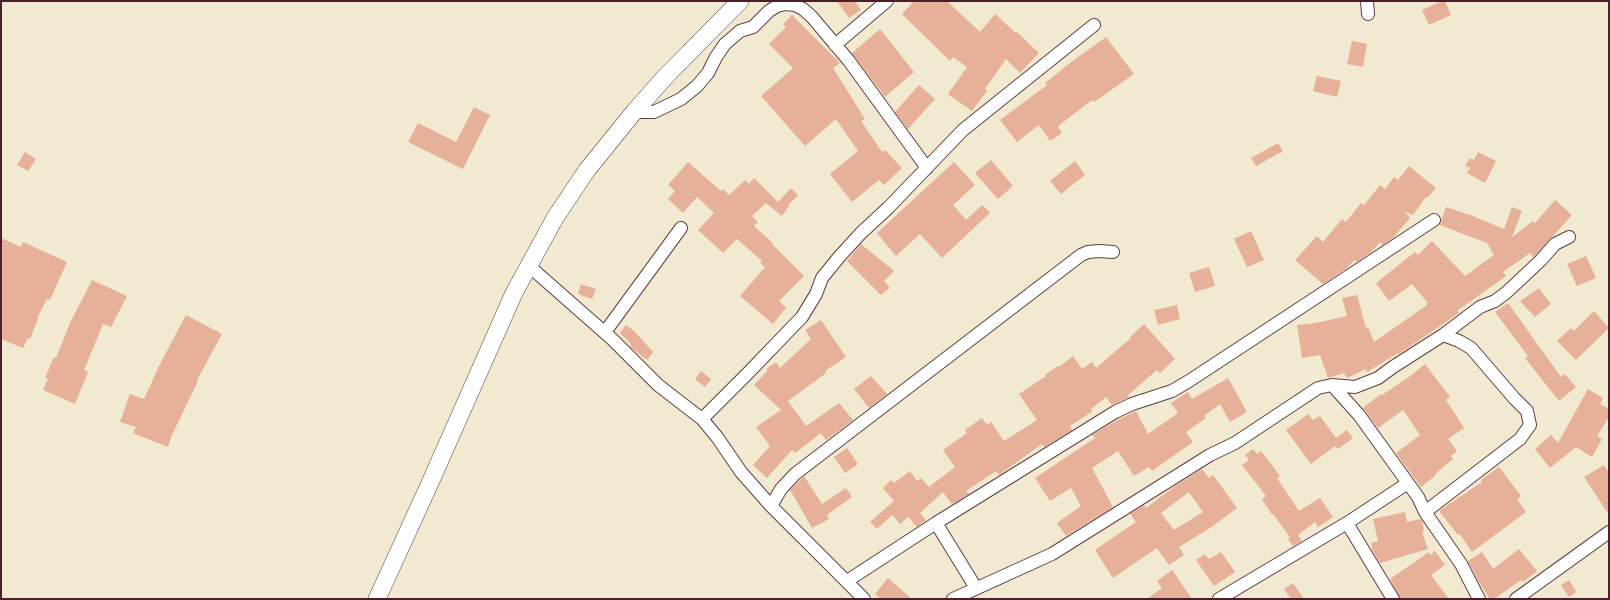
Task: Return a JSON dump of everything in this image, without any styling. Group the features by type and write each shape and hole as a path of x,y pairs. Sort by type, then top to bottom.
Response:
{"main road":[{"path":"377,599 514,293 555,218 587,170 634,112 666,76 740,1"}],"street":[{"path":"835,45 887,1"},
{"path":"1367,1 1368,14"},
{"path":"634,112 654,112 681,99 697,86 725,44 740,32 754,27 769,11 777,6 785,4 795,5 803,9 812,17 835,45 927,168"},
{"path":"702,419 802,316 816,294 822,278 839,257 861,233 889,208 963,130 1094,25"},
{"path":"847,581 936,523 1115,412 1132,404 1172,391 1189,381 1434,220"},
{"path":"605,332 681,228"},
{"path":"953,599 1052,554 1210,455 1235,443 1318,388 1332,385 1355,388 1378,378 1480,307 1495,301 1507,292 1541,260 1555,244 1569,237"},
{"path":"770,506 781,489 795,474 1081,255 1093,251 1113,252"},
{"path":"529,266 605,332 658,385 702,419 717,437 741,472 770,506 864,599"},
{"path":"1425,512 1520,439 1530,425 1527,411 1471,348 1443,334"},
{"path":"1332,385 1359,415 1418,497 1425,512 1461,564 1479,599"},
{"path":"1224,598 1347,523 1408,483"},
{"path":"936,523 976,588"},
{"path":"1347,523 1393,599"},
{"path":"1516,599 1609,532"}],"building":[{"path":"837,1 855,1 861,10 849,18"},
{"path":"914,1 947,1 980,32 995,14 1039,53 1020,73 1006,59 985,89 987,91 972,111 948,94 967,67 953,57 950,61 902,14"},
{"path":"1445,1 1451,15 1429,25 1422,10"},
{"path":"792,15 840,63 833,68 865,119 861,121 882,152 885,150 902,168 884,185 879,180 852,202 830,174 858,151 836,119 805,146 761,96 793,68 769,44 786,27 783,24"},
{"path":"880,29 914,72 885,97 852,53"},
{"path":"1106,37 1134,74 1094,102 1092,100 1058,126 1062,133 1050,141 1039,125 1017,142 1000,120 1047,85 1045,83 1070,63"},
{"path":"1352,41 1367,44 1363,67 1347,64"},
{"path":"1317,76 1341,81 1337,97 1313,91"},
{"path":"919,85 935,99 908,129 895,112"},
{"path":"474,107 490,115 463,169 408,142 418,123 456,142"},
{"path":"1278,143 1283,151 1256,166 1251,158"},
{"path":"25,152 36,159 28,171 17,165"},
{"path":"1478,152 1496,161 1485,183 1467,173 1470,168 1465,166 1470,158 1474,160"},
{"path":"991,160 1013,186 998,199 975,173"},
{"path":"1075,161 1085,175 1061,194 1050,181"},
{"path":"688,162 721,191 723,189 729,195 745,180 749,184 754,178 778,202 791,188 798,195 788,205 789,206 782,216 766,203 752,216 758,222 754,226 773,243 772,244 804,276 779,301 786,308 773,324 740,296 765,267 760,263 762,261 737,239 723,253 698,230 714,213 697,197 683,213 668,199 675,191 668,185"},
{"path":"954,162 975,185 953,205 966,220 982,205 990,213 942,258 920,234 896,256 877,233"},
{"path":"1409,166 1436,188 1427,198 1426,197 1413,215 1404,211 1410,218 1393,238 1383,245 1380,242 1371,252 1357,262 1354,260 1347,268 1323,284 1295,260 1317,236 1323,242 1342,219 1346,222 1361,203 1364,205 1380,185 1385,189 1394,177 1398,180"},
{"path":"1555,200 1572,215 1536,255 1533,257 1530,253 1503,272 1506,276 1457,311 1459,313 1399,354 1398,353 1367,372 1366,369 1347,378 1344,373 1328,378 1320,355 1302,358 1297,325 1316,323 1347,316 1342,298 1357,295 1366,328 1368,327 1374,342 1427,305 1426,304 1428,303 1412,284 1389,301 1376,283 1415,252 1418,255 1432,241 1465,276 1494,255 1487,243 1440,225 1446,207 1504,229 1512,207 1522,211 1512,237 1533,221 1535,223"},
{"path":"1251,231 1264,260 1247,267 1234,239"},
{"path":"1,238 21,247 23,242 67,262 50,300 47,299 37,318 38,319 30,339 28,338 23,348 1,339"},
{"path":"861,244 894,271 884,281 890,288 881,295 847,261"},
{"path":"1586,256 1596,278 1577,286 1567,264"},
{"path":"1209,267 1215,286 1195,292 1189,273"},
{"path":"92,280 127,296 111,327 103,324 84,370 88,372 75,404 43,390 48,379 45,378 54,357 56,358 70,323"},
{"path":"581,284 596,289 592,299 578,294"},
{"path":"1539,288 1551,304 1535,317 1520,301"},
{"path":"1508,303 1561,377 1565,374 1576,387 1559,401 1525,358 1528,356 1495,312"},
{"path":"1177,305 1180,319 1158,325 1154,310"},
{"path":"1594,311 1609,328 1576,360 1557,341 1571,328 1574,331"},
{"path":"186,315 222,334 197,380 198,381 171,437 168,447 133,433 136,427 120,422 130,394 144,399 160,364"},
{"path":"821,320 846,357 825,371 826,373 788,401 806,426 839,403 853,420 826,440 821,433 795,453 792,450 767,478 753,465 770,446 756,427 781,410 754,385 768,370 766,369 776,362 780,368 811,339 805,330"},
{"path":"1144,324 1175,359 1160,373 1157,370 1128,395 1129,397 1112,405 1106,397 1091,409 1093,411 1070,426 1072,430 1044,447 1042,444 999,475 996,471 966,491 969,494 952,504 943,492 920,513 926,520 917,527 908,517 900,524 892,515 877,529 870,522 894,501 883,488 891,480 894,483 910,471 917,481 921,478 929,487 955,467 943,450 967,433 965,430 982,418 987,425 991,422 1004,441 1037,420 1019,394 1073,356 1082,369 1092,362 1096,368 1131,338 1130,337"},
{"path":"626,325 634,331 653,352 647,360 630,346 631,344 620,333"},
{"path":"1425,364 1450,397 1446,400 1464,428 1448,439 1457,451 1451,456 1453,459 1421,487 1396,453 1420,435 1403,410 1378,428 1363,408 1381,394 1382,395 1409,377"},
{"path":"701,371 711,379 705,387 695,379"},
{"path":"871,376 887,394 869,408 854,389"},
{"path":"1228,378 1247,412 1230,422 1220,404 1204,416 1206,418 1186,432 1193,442 1152,471 1149,467 1134,476 1118,451 1092,468 1113,507 1066,536 1057,523 1081,506 1071,488 1050,501 1035,478 1095,438 1092,435 1119,419 1136,411 1148,434 1178,413 1171,403 1188,392 1192,399"},
{"path":"1588,389 1603,398 1600,404 1609,409 1609,417 1597,436 1602,439 1592,457 1576,447 1550,468 1535,449 1551,435 1558,443"},
{"path":"1308,414 1313,420 1320,416 1336,438 1347,430 1353,438 1338,449 1335,446 1311,464 1286,430"},
{"path":"847,448 858,464 845,473 834,457"},
{"path":"1253,449 1257,454 1261,451 1280,476 1277,478 1299,511 1320,498 1333,517 1318,527 1315,522 1298,535 1302,541 1293,546 1288,539 1290,537 1273,514 1272,515 1262,499 1266,496 1242,465 1249,460 1245,455"},
{"path":"1604,465 1609,473 1609,515 1584,477"},
{"path":"1499,467 1521,496 1517,499 1526,512 1472,552 1460,534 1458,535 1439,511 1482,482 1481,480"},
{"path":"1202,469 1209,478 1213,475 1237,508 1213,526 1179,547 1184,555 1169,565 1157,548 1113,578 1095,550 1136,522 1130,514 1144,505 1146,508 1175,486","holes":["1189,492 1203,512 1174,530 1161,513"]},
{"path":"804,476 822,504 846,488 852,497 827,515 829,519 812,528 790,490"},
{"path":"1405,512 1407,522 1420,519 1422,520 1424,531 1422,532 1428,549 1380,563 1373,551 1371,543 1378,541 1373,519"},
{"path":"1519,549 1537,571 1523,582 1521,580 1494,599 1490,599 1468,561 1482,552 1493,569"},
{"path":"1435,551 1445,565 1431,575 1449,599 1400,599 1390,579 1429,552 1430,555"},
{"path":"1221,552 1235,572 1214,586 1196,560 1205,554 1209,559"},
{"path":"1172,570 1192,599 1147,599 1162,588 1157,581"},
{"path":"888,578 912,599 881,599 875,594"},
{"path":"1569,580 1576,592 1569,597 1561,585"},
{"path":"1293,583 1304,599 1291,599 1284,589"}]}
